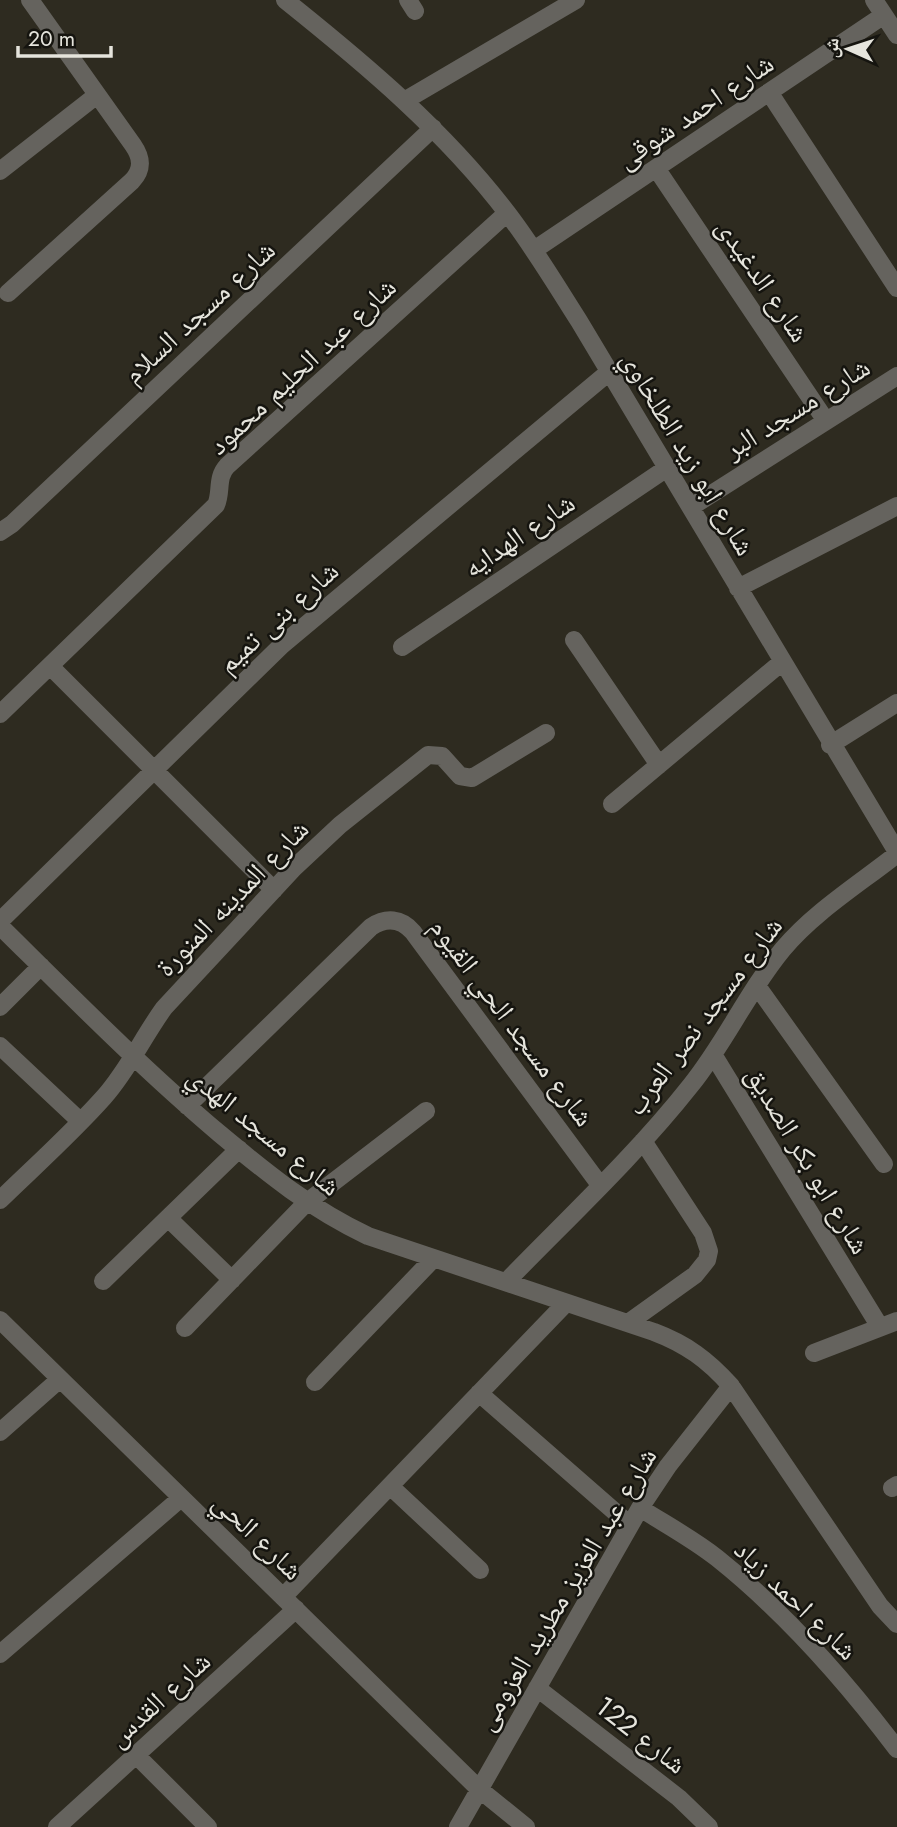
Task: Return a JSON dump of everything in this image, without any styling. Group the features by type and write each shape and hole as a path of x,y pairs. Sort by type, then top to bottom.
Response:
{"street":[{"path":"8,293 132,181 140,168 138,153 30,0"},
{"name":"شارع ابو زيد الطلخاوي","path":"285,0 346,49 433,128 507,214 534,250 610,372 897,853"},
{"path":"404,102 576,0"},
{"path":"879,8 897,34"},
{"name":"شارع احمد شوقى","path":"534,250 769,93 879,8"},
{"path":"769,93 897,288"},
{"path":"0,171 97,95"},
{"name":"شارع مسجد السلام","path":"0,532 22,515 433,128"},
{"name":"شارع الدغيدى","path":"656,168 826,421"},
{"name":"شارع عبد الحليم محمود","path":"0,715 216,505 221,474 227,466 507,214"},
{"name":"شارع بنى تميم","path":"0,923 153,769 292,636 610,372"},
{"name":"شارع مسجد البر","path":"691,507 897,376"},
{"name":"شارع الهدايه","path":"402,647 667,468"},
{"path":"738,588 897,506"},
{"path":"574,640 659,765"},
{"path":"612,804 782,662"},
{"path":"50,666 274,890"},
{"path":"831,745 897,703"},
{"name":"شارع المدينه المنورة","path":"0,1199 104,1097 164,1008 274,890 340,825 424,757 433,754 442,756 460,776 472,778 546,733"},
{"name":"شارع مسجد نصر العرب","path":"506,1282 643,1141 691,1086 714,1056 782,950 803,928 897,853"},
{"name":"شارع مسجد الحي القيوم","path":"187,1106 371,928 385,920 393,920 408,926 413,932 600,1185"},
{"name":"شارع مسجد الهدي","path":"0,923 187,1106 306,1203 368,1236 676,1340 696,1353 715,1368 731,1386 880,1606 897,1625"},
{"path":"0,1007 41,966"},
{"path":"757,986 884,1164"},
{"path":"0,1046 80,1121"},
{"name":"شارع ابو بكر الصديق","path":"714,1056 880,1327"},
{"path":"185,1328 306,1203 426,1111"},
{"path":"628,1323 695,1275 707,1260 709,1251 703,1233 643,1141"},
{"path":"103,1281 239,1149"},
{"path":"167,1218 232,1280"},
{"path":"316,1382 435,1258"},
{"name":"شارع القدس","path":"59,1826 136,1755 290,1603 390,1486 566,1303"},
{"name":"شارع الحي","path":"0,1320 479,1789 526,1827"},
{"path":"814,1353 897,1321"},
{"path":"0,1432 60,1379"},
{"name":"شارع عبد العزيز مطريد العزومى","path":"458,1827 640,1507 675,1456 731,1386"},
{"path":"479,1393 631,1525"},
{"path":"390,1486 480,1570"},
{"path":"0,1654 181,1498"},
{"name":"شارع احمد زياد","path":"640,1507 715,1556 767,1602 817,1651 897,1749"},
{"name":"شارع 122","path":"537,1688 679,1798 709,1827"},
{"path":"136,1755 208,1827"}]}
